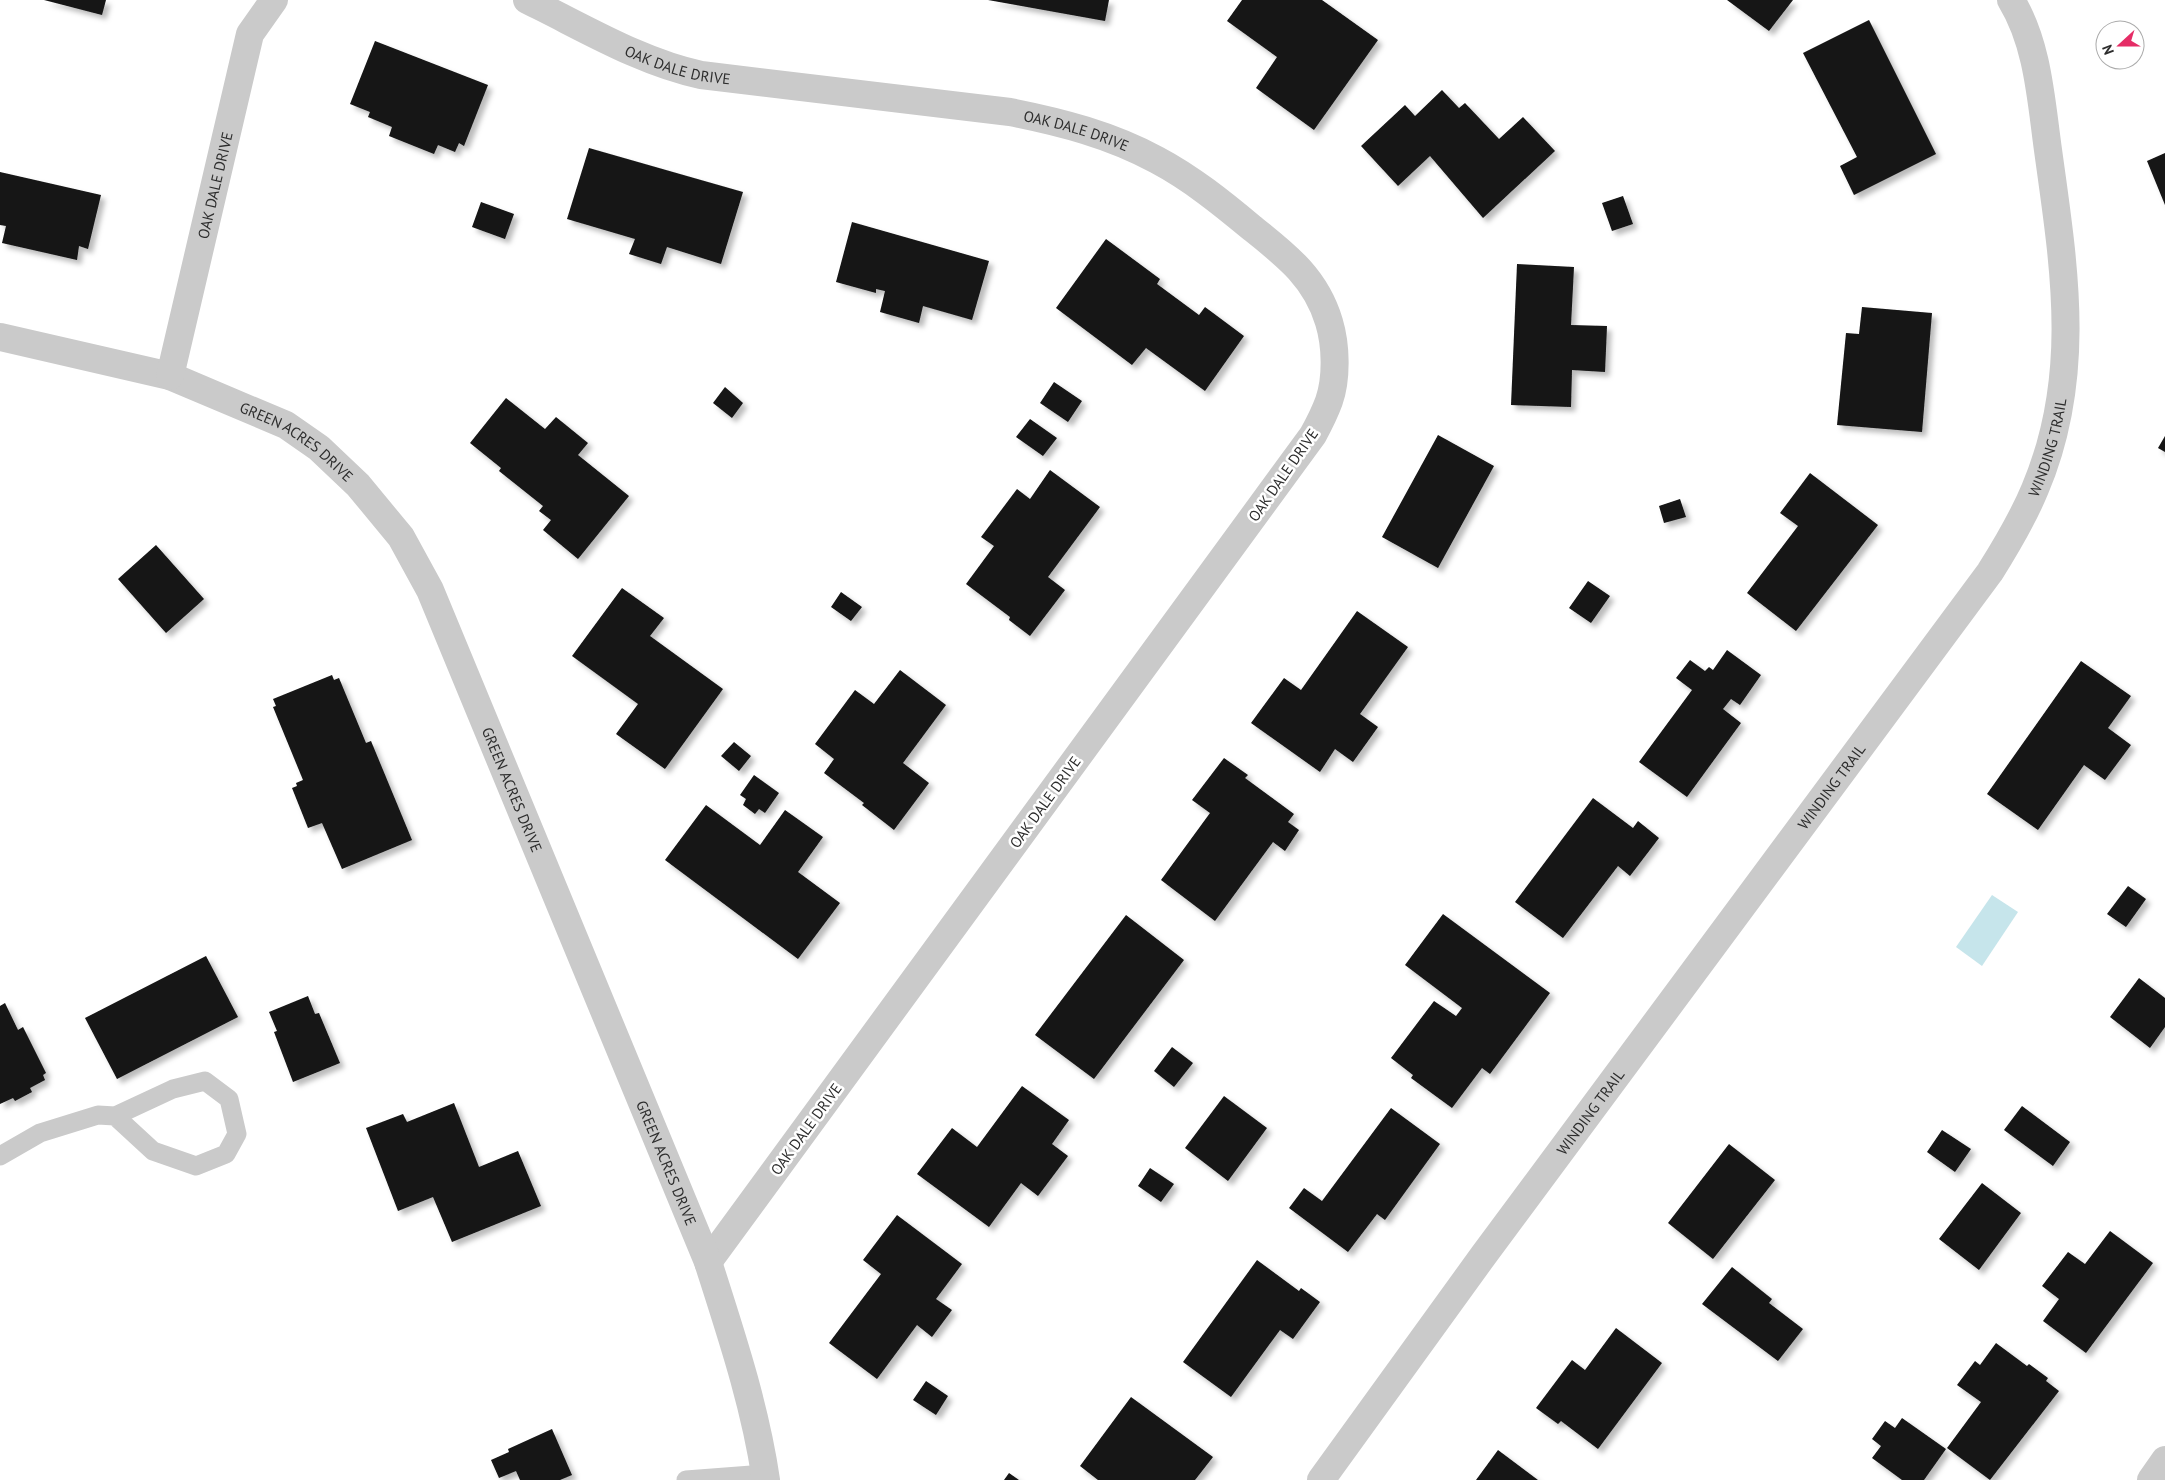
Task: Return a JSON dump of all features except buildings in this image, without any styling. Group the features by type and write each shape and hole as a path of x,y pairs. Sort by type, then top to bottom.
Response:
{"street":[{"name":"OAK DALE DRIVE","path":"170,376 250,34 274,0"},
{"name":"OAK DALE DRIVE","path":"527,0 652,61 680,71 1010,112 1056,121 1100,134 1156,159 1194,183 1284,253 1301,270 1315,290 1330,323 1335,362 1330,400 1313,435 708,1262"},
{"name":"WINDING TRAIL","path":"1322,1480 1483,1256 1990,572 2017,528 2036,488 2052,440 2062,390 2067,339 2066,302 2038,78 2027,37 2011,0"},
{"path":"2027,0 2027,37"},
{"name":"GREEN ACRES DRIVE","path":"0,337 170,376 286,425 318,448 358,484 401,537 430,590 708,1262 744,1373 765,1477"},
{"path":"2150,1480 2165,1460"}],"lane":[{"path":"0,1156 40,1133 98,1115 115,1116 172,1090 205,1080 229,1099 237,1134 226,1154 196,1166 153,1151 115,1116"},
{"path":"686,1480 765,1477"}],"water":[{"path":"1992,895 2018,912 1982,966 1956,947"}]}
